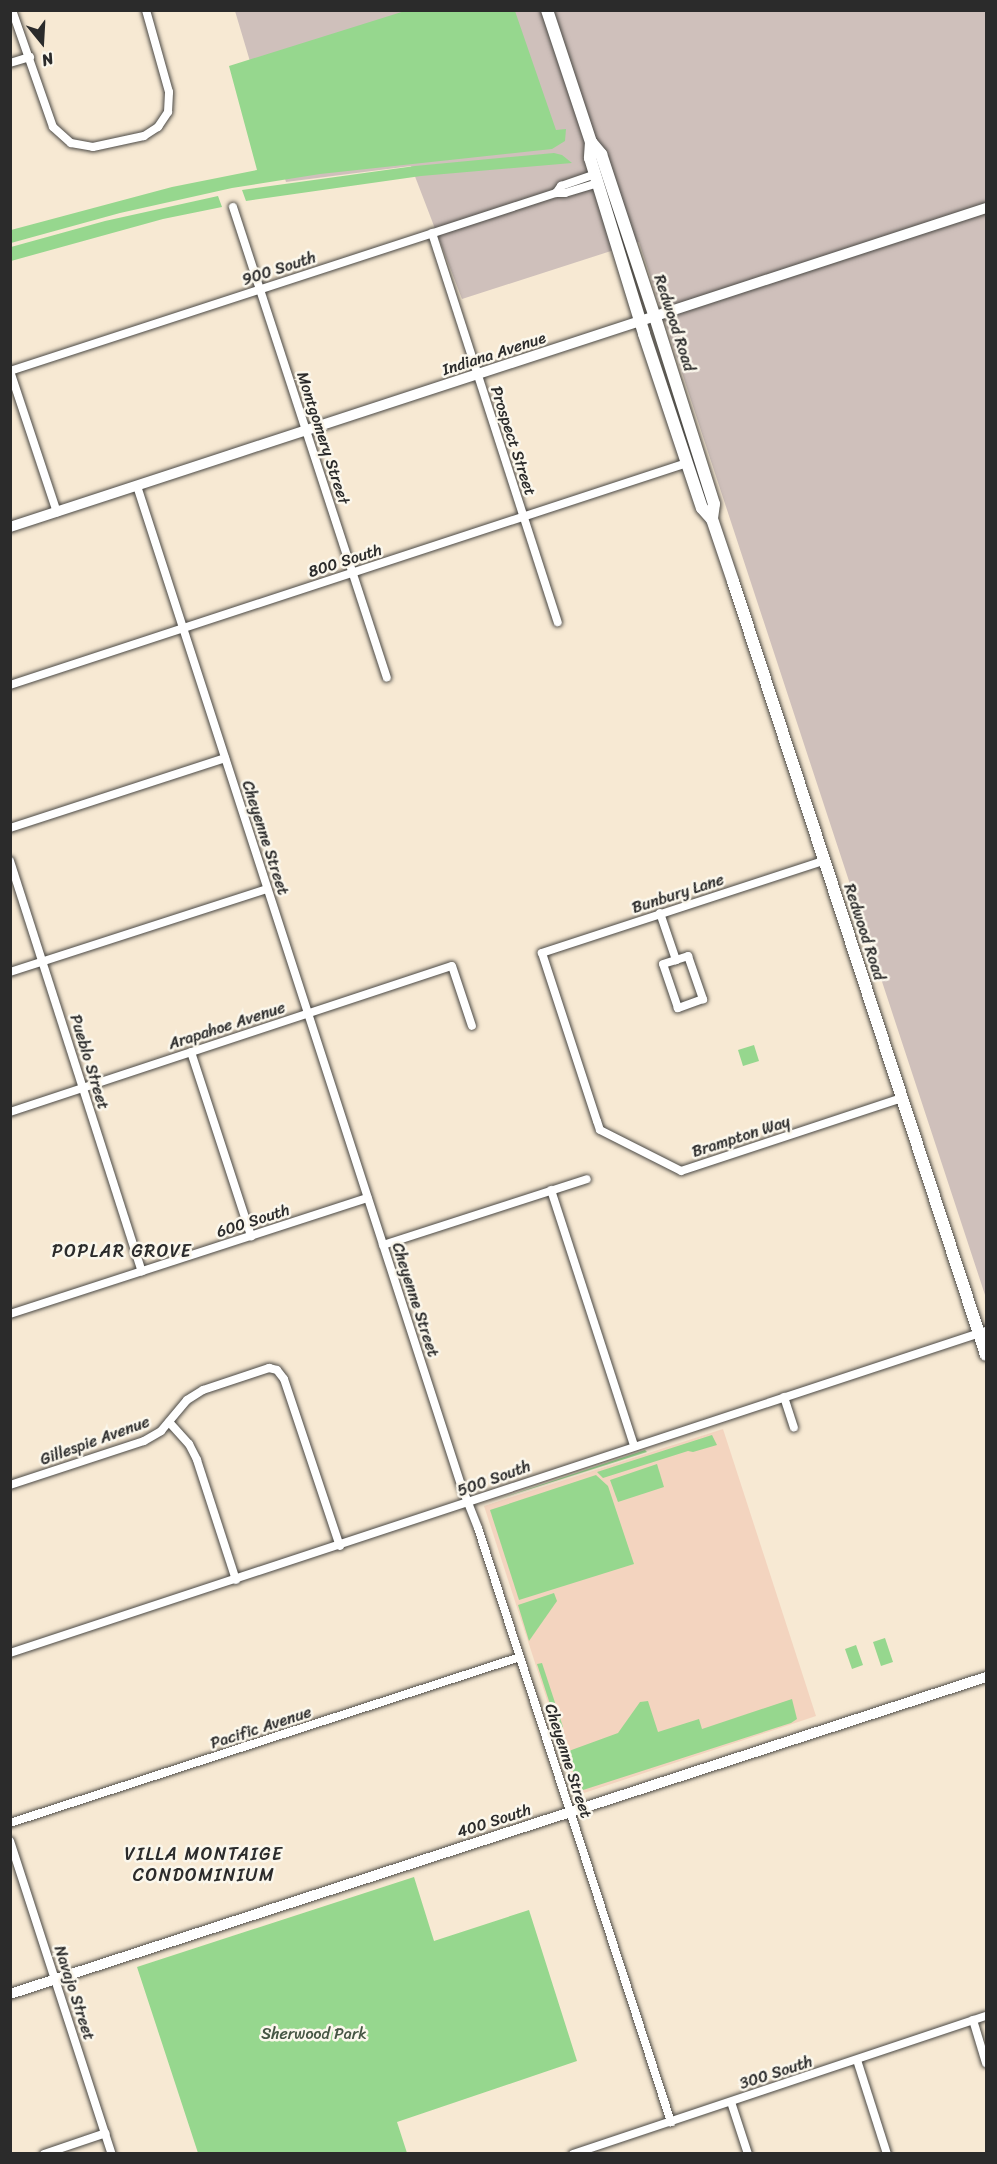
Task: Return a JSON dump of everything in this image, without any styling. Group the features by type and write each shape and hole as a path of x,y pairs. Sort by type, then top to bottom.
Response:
{"main road":[{"name":"Redwood Road","path":"547,10 591,142 601,154 655,317 714,504 712,519"},
{"name":"Redwood Road","path":"591,142 590,158 640,321 702,508 712,519 823,861 983,1332 987,1355"}],"street":[{"path":"12,10 30,57 50,122 59,135 77,146 93,147 138,138 158,127 168,112 169,92 146,10"},
{"path":"10,63 30,57"},
{"name":"900 South","path":"11,371 556,193 561,186 596,179"},
{"name":"Montgomery Street","path":"233,207 387,677"},
{"name":"Indiana Avenue","path":"10,528 987,208"},
{"name":"Prospect Street","path":"432,234 558,622"},
{"path":"11,371 57,512"},
{"name":"800 South","path":"10,685 687,463"},
{"name":"Cheyenne Street","path":"136,486 671,2122"},
{"path":"10,828 225,758"},
{"name":"Pueblo Street","path":"10,861 142,1271"},
{"name":"Bunbury Lane","path":"542,953 823,861"},
{"path":"10,972 267,889"},
{"path":"660,913 676,960"},
{"name":"Brampton Way","path":"542,953 600,1130 681,1171 902,1098"},
{"path":"688,956 702,999 678,1008 663,964 676,960 688,956"},
{"name":"Arapahoe Avenue","path":"10,1112 452,966 472,1026"},
{"path":"192,1052 251,1236"},
{"path":"383,1245 587,1179"},
{"path":"550,1190 634,1446"},
{"name":"600 South","path":"10,1314 368,1198"},
{"name":"500 South","path":"10,1653 456,1508 468,1501 983,1332"},
{"name":"Gillespie Avenue","path":"10,1485 144,1441 161,1431 187,1400 203,1390 265,1369 277,1370 284,1379 340,1546"},
{"path":"784,1397 794,1428"},
{"path":"169,1422 189,1444 197,1460 236,1580"},
{"name":"Pacific Avenue","path":"10,1823 520,1657"},
{"name":"400 South","path":"10,1994 987,1677"},
{"name":"Navajo Street","path":"10,1841 112,2154"},
{"name":"300 South","path":"573,2154 599,2150 671,2122 987,2016"},
{"path":"973,2020 987,2063"},
{"path":"857,2060 887,2154"},
{"path":"731,2102 748,2154"},
{"path":"44,2154 106,2133"}],"shaded area":[{"path":"235,11 986,11 986,1298 639,242 462,299 411,166 286,182"},
{"path":"723,1429 816,1716 578,1795 484,1506"}],"green space":[{"path":"408,10 515,11 556,130 566,129 565,141 552,149 320,174 232,188 120,213 11,243 11,230 172,187 257,170 229,66"},
{"path":"554,153 562,155 572,163 421,176 246,201 242,190 415,166"},
{"path":"218,196 222,207 163,219 11,261 11,247 105,221"},
{"path":"754,1045 759,1061 743,1066 738,1050"},
{"path":"712,1435 717,1445 693,1452 688,1451 603,1478 597,1472"},
{"path":"645,1450 647,1452 489,1502"},
{"path":"657,1464 664,1487 618,1502 610,1480"},
{"path":"596,1475 608,1486 634,1564 519,1600 490,1510"},
{"path":"554,1593 557,1601 529,1641 518,1605"},
{"path":"885,1638 893,1662 881,1666 873,1642"},
{"path":"856,1645 863,1665 852,1669 845,1649"},
{"path":"542,1663 563,1727 558,1729 537,1664"},
{"path":"792,1699 797,1719 791,1723 580,1791 566,1752 618,1733 640,1702 648,1701 658,1732 699,1719 702,1729"},
{"name":"Sherwood Park","path":"414,1877 434,1941 529,1910 577,2061 397,2122 407,2153 198,2153 137,1967"}],"district":[{"name":"POPLAR GROVE","path":"122,1251"},
{"name":"VILLA MONTAIGE CONDOMINIUM","path":"204,1865"}]}
